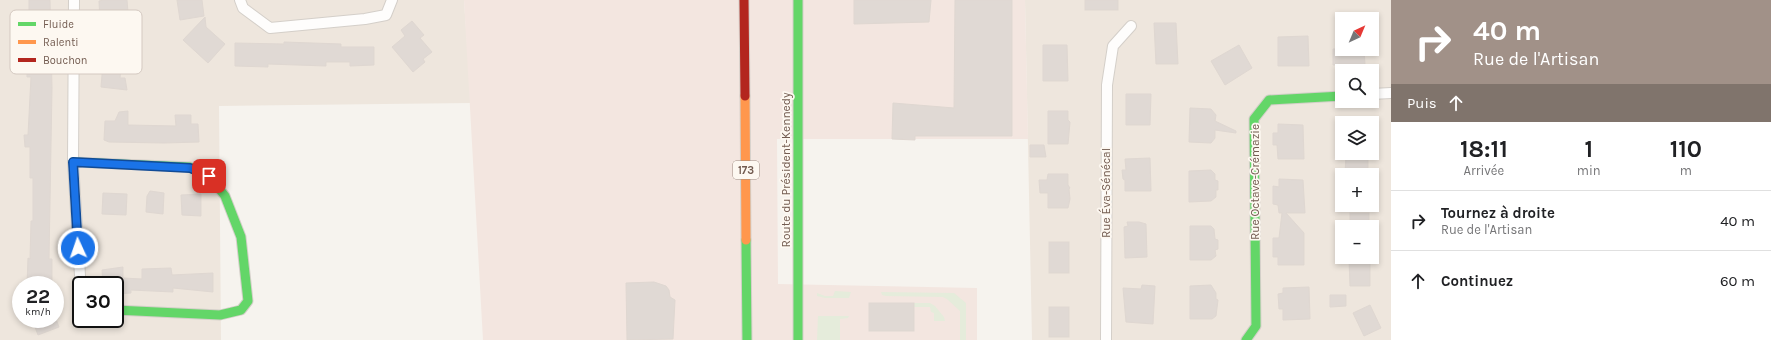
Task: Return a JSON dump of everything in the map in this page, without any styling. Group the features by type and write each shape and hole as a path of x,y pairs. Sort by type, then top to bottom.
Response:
{"street":[{"path":"74,0 74,10"},
{"path":"240,0 243,8 270,28 365,19 386,15 392,0"},
{"name":"173","path":"744,0 747,340"},
{"name":"Route du Président-Kennedy","path":"798,0 798,340"},
{"name":"Rue Éva-Sénécal","path":"1106,340 1107,85 1113,46 1131,26"},
{"path":"74,74 73,162 80,276"},
{"path":"1379,94 1391,93"},
{"name":"Rue Octave-Crémazie","path":"1246,340 1256,326 1254,119 1269,100 1335,96"},
{"path":"73,162 190,168 209,176 225,196 241,237 248,301 241,310 220,315 124,310"}],"shaded area":[{"path":"0,0 464,0 471,103 219,106 221,340 0,340"},
{"path":"464,0 1025,0 1028,139 777,139 778,284 977,288 977,340 483,340"},
{"path":"1025,0 1391,0 1391,340 1032,340"}],"green space":[{"path":"835,291 851,292 849,298 825,298 817,296 817,293 825,296 833,296"},
{"path":"881,292 954,293 966,303 966,340 960,340 960,311 947,299 943,297 886,296 882,295"},
{"path":"914,303 930,303 935,306 944,317 945,321 934,321 934,313 931,312 930,307 914,307"},
{"path":"818,316 849,316 848,318 840,319 840,340 817,340"}],"building":[{"path":"29,0 50,0 50,10 29,10"},
{"path":"127,0 128,10 99,10 99,1"},
{"path":"177,0 202,0 204,16 180,20"},
{"path":"854,0 931,0 929,22 854,24"},
{"path":"955,0 1012,0 1012,136 915,136 915,140 892,139 893,103 954,108"},
{"path":"1085,0 1118,0 1118,10 1085,10"},
{"path":"205,17 206,27 225,44 208,63 183,40"},
{"path":"412,21 424,35 420,38 432,52 423,59 425,62 413,72 392,47 405,36 401,30"},
{"path":"1154,23 1176,23 1178,64 1156,64"},
{"path":"1308,36 1309,66 1278,66 1278,37"},
{"path":"284,42 341,44 341,47 374,47 374,65 350,66 350,62 326,62 326,66 268,64 268,67 235,66 235,43 284,44"},
{"path":"1043,45 1067,45 1068,81 1043,81"},
{"path":"1239,45 1252,68 1225,85 1211,61"},
{"path":"1333,49 1335,49 1335,56 1364,56 1365,64 1333,65"},
{"path":"27,74 52,74 49,259 52,259 52,276 27,276 28,258 30,259 31,221 33,221 33,178 30,178 30,147 25,147 24,135 28,135 31,77 27,77"},
{"path":"102,74 120,74 120,78 125,78 127,90 101,87"},
{"path":"1126,94 1151,94 1150,125 1126,125"},
{"path":"1190,108 1211,109 1216,115 1215,121 1236,131 1236,133 1215,130 1215,138 1211,143 1189,142"},
{"path":"128,111 128,125 176,126 175,115 191,115 191,124 198,124 199,142 109,142 104,140 105,121 115,121 119,112"},
{"path":"1048,111 1068,111 1068,120 1070,122 1068,144 1048,144"},
{"path":"1278,124 1303,125 1304,159 1278,159 1277,145 1273,145 1273,133 1278,133"},
{"path":"1030,145 1044,145 1046,157 1030,157"},
{"path":"1150,158 1151,191 1125,191 1125,180 1123,179 1122,170 1126,170 1125,159"},
{"path":"1346,160 1368,160 1368,168 1345,168"},
{"path":"1211,170 1215,174 1215,180 1218,181 1216,197 1211,201 1189,202 1189,171"},
{"path":"1048,174 1068,174 1070,199 1068,208 1048,208 1048,193 1040,193 1039,180 1047,180"},
{"path":"1279,179 1303,180 1305,213 1286,213 1304,233 1304,265 1278,265 1278,257 1273,257 1273,238 1279,238 1282,213 1279,213 1278,205 1273,204 1273,186 1279,187"},
{"path":"150,191 164,193 163,214 146,212 147,196"},
{"path":"103,193 127,194 126,215 102,214"},
{"path":"201,194 201,216 182,215 181,195"},
{"path":"1350,213 1369,213 1369,220 1350,220"},
{"path":"1127,222 1139,222 1146,224 1147,257 1125,258 1124,227 1128,226"},
{"path":"1190,226 1211,226 1214,229 1215,239 1218,240 1218,249 1215,250 1216,256 1211,260 1190,260"},
{"path":"1049,242 1069,242 1069,273 1049,273"},
{"path":"1349,264 1370,264 1370,286 1350,286"},
{"path":"123,267 123,276 102,276 102,270"},
{"path":"171,268 172,275 213,273 213,292 173,288 173,292 131,290 131,293 124,293 124,278 142,279 142,269"},
{"path":"654,282 666,286 669,290 670,297 675,300 673,339 627,340 626,283"},
{"path":"1142,285 1155,286 1153,324 1126,322 1123,288 1141,289"},
{"path":"1211,285 1216,293 1216,299 1218,300 1216,316 1212,319 1190,319 1190,286"},
{"path":"1309,287 1310,319 1283,320 1283,309 1279,309 1278,294 1283,293 1283,288"},
{"path":"1330,295 1346,295 1346,306 1330,307"},
{"path":"869,303 914,303 914,331 869,331"},
{"path":"1370,305 1381,328 1364,336 1353,313"},
{"path":"1049,307 1069,307 1069,337 1049,337"},
{"path":"35,328 56,328 38,335"}],"traffic: fast":[{"path":"798,0 798,340"},
{"path":"1246,340 1256,326 1254,119 1269,100 1335,96"},
{"path":"73,162 190,167 209,176 225,196 241,237 248,301 241,310 220,315 124,310"},
{"path":"746,240 747,340"}],"traffic: slow":[{"path":"745,96 746,240"}],"traffic: jam":[{"path":"744,0 745,96"}],"route":[{"path":"78,248 73,162 190,168 209,176"}]}
